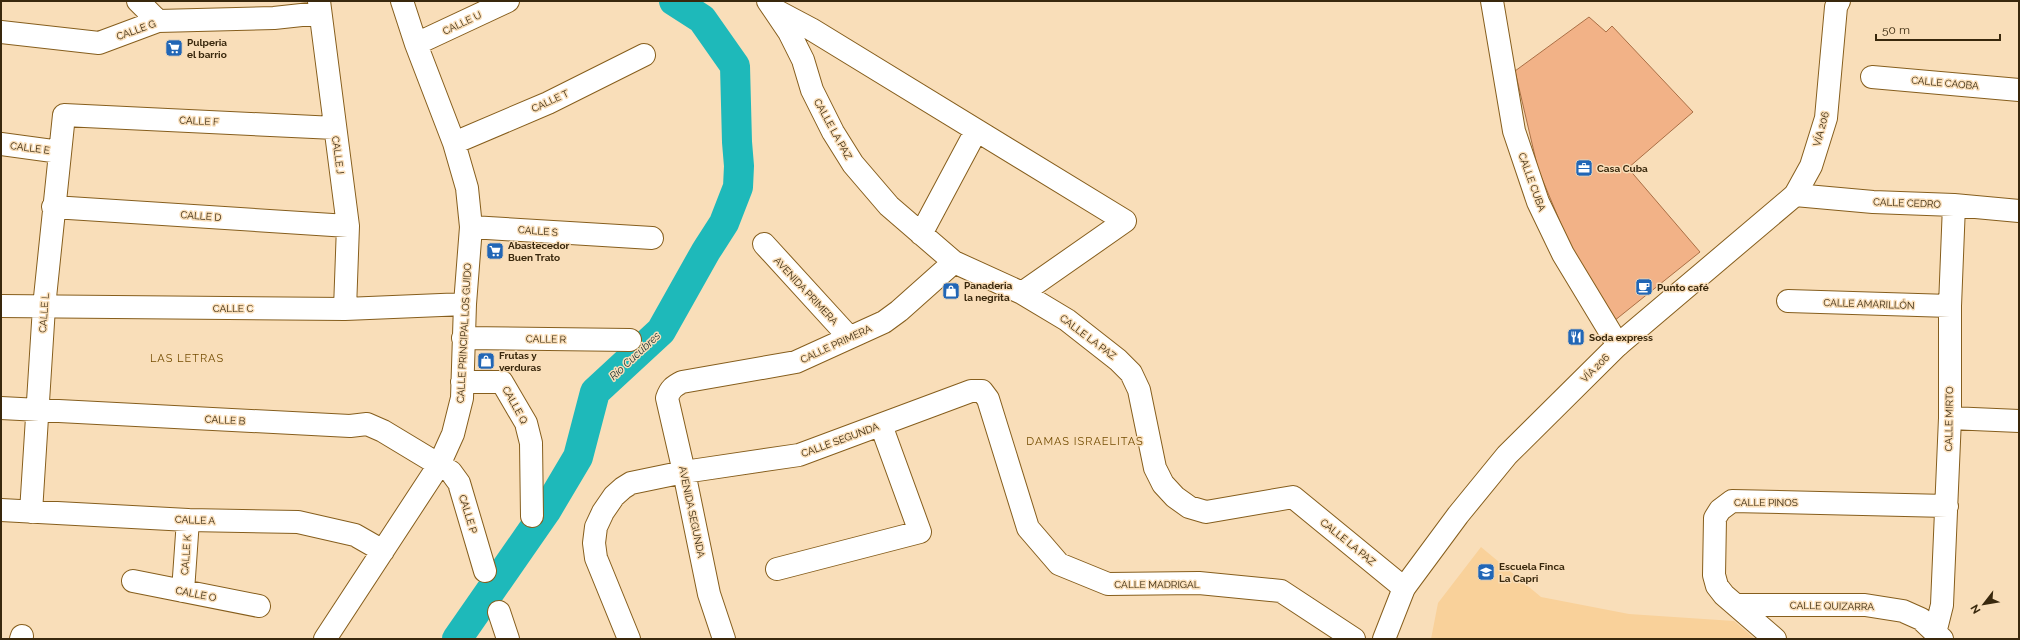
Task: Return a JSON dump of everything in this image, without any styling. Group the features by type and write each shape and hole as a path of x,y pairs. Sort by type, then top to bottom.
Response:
{"street":[{"path":"138,1 158,21"},
{"name":"CALLE PRINCIPAL LOS GUIDO","path":"325,639 439,465 453,434 462,398 463,338 471,227 467,188 454,143 416,44 402,1"},
{"name":"CALLE U","path":"416,44 508,1"},
{"name":"CALLE CUBA","path":"1492,1 1514,131 1538,202 1563,254 1618,345"},
{"name":"VÍA 206","path":"1384,639 1404,588 1458,516 1507,455 1618,345 1795,195 1811,166 1826,118 1836,7 1839,1"},
{"path":"772,6 1125,221 1022,294"},
{"name":"CALLE LA PAZ","path":"772,6 790,32 803,60 812,90 833,132 853,164 889,206 954,262 1022,294 1067,320 1118,360 1130,373 1138,390 1155,468 1163,484 1175,497 1189,507 1206,512 1293,497 1404,588"},
{"name":"CALLE G","path":"1,32 99,43 158,21 274,18 319,7"},
{"name":"CALLE J","path":"319,7 348,226 345,309"},
{"name":"CALLE T","path":"454,143 548,103 644,55"},
{"name":"CALLE CAOBA","path":"1872,77 2019,90"},
{"name":"CALLE F","path":"64,115 335,128"},
{"name":"CALLE L","path":"31,512 44,307 53,207 64,115"},
{"path":"921,234 976,131"},
{"name":"CALLE E","path":"1,144 60,152"},
{"name":"CALLE CEDRO","path":"1795,195 1873,202 1954,205 2019,211"},
{"name":"CALLE MIRTO","path":"1939,636 1947,506 1950,418 1950,306 1954,205"},
{"name":"CALLE D","path":"53,207 348,226"},
{"name":"CALLE S","path":"471,227 652,238"},
{"name":"AVENIDA PRIMERA","path":"764,244 849,338"},
{"name":"CALLE PRIMERA","path":"674,385 682,382 796,362 884,322 899,311 954,262"},
{"name":"CALLE AMARILLÓN","path":"1788,301 1950,306"},
{"name":"CALLE C","path":"1,306 345,309 465,304"},
{"name":"CALLE R","path":"463,338 630,340"},
{"name":"CALLE Q","path":"462,382 502,382 526,423 531,442 532,516"},
{"name":"AVENIDA SEGUNDA","path":"674,385 667,398 709,594 724,639"},
{"name":"CALLE SEGUNDA","path":"628,639 596,558 594,543 596,527 603,512 614,496 631,483 684,472 799,455 971,391 982,391 988,399"},
{"name":"CALLE MADRIGAL","path":"988,399 1028,528 1059,564 1108,584 1199,583 1280,591 1354,639"},
{"name":"CALLE B","path":"1,408 350,426 367,424 383,431 439,465"},
{"path":"1950,418 2019,421"},
{"path":"777,569 920,532 881,425"},
{"name":"CALLE P","path":"439,465 451,472 459,483 485,571"},
{"name":"CALLE PINOS","path":"1775,639 1724,595 1717,586 1714,575 1715,518 1720,510 1732,501 1947,506"},
{"name":"CALLE A","path":"1,510 188,520 298,522 355,535 383,551"},
{"name":"CALLE K","path":"183,591 188,520"},
{"name":"CALLE O","path":"133,581 259,606"},
{"name":"CALLE QUIZARRA","path":"1737,605 1865,604 1903,611 1922,619 1939,636"},
{"path":"499,612 508,639"}],"shaded area":[{"name":"Escuela Finca La Capri","path":"1481,547 1541,597 1629,614 1734,621 1755,639 1431,639 1438,603"}],"building":[{"name":"Casa Cuba","path":"1589,17 1606,32 1612,26 1693,112 1628,168 1700,252 1614,321 1576,260 1538,169 1515,71"}],"waterway":[{"name":"Río Cucubres","path":"457,639 546,511 578,457 595,392 661,331 706,251 724,223 738,187 739,166 735,66 702,19 674,1"}],"place":[{"name":"Pulperia el barrio","path":"174,48"},
{"name":"Casa Cuba","path":"1584,168"},
{"name":"Abastecedor Buen Trato","path":"495,251"},
{"name":"Punto café","path":"1644,287"},
{"name":"Panaderia la negrita","path":"951,291"},
{"name":"Soda express","path":"1576,337"},
{"name":"Frutas y verduras","path":"486,361"},
{"name":"Escuela Finca La Capri","path":"1486,572"}],"district":[{"name":"LAS LETRAS","path":"187,358"},
{"name":"DAMAS ISRAELITAS","path":"1085,441"}]}
